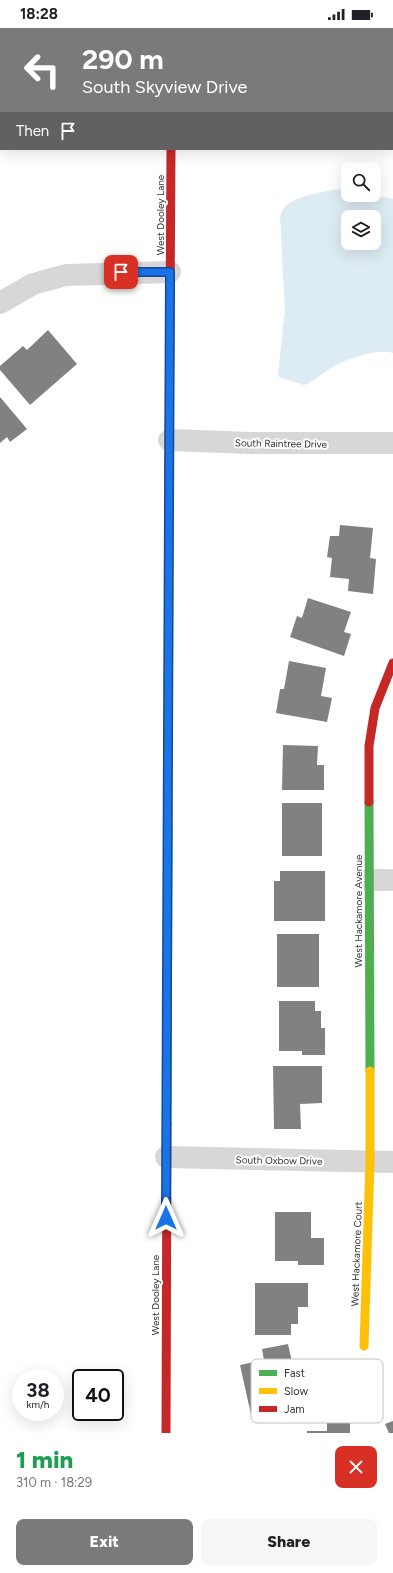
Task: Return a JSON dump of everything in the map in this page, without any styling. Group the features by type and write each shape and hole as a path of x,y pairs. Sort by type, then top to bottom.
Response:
{"street":[{"name":"West Dooley Lane","path":"166,1433 171,150"},
{"path":"0,303 32,284 66,275 170,272"},
{"name":"South Raintree Drive","path":"169,440 250,443 393,443"},
{"name":"West Hackamore Avenue","path":"370,1162 368,880 369,746 375,708 393,663"},
{"path":"368,880 393,880"},
{"name":"South Oxbow Drive","path":"166,1157 393,1162"},
{"name":"West Hackamore Court","path":"364,1346 370,1162"}],"shaded area":[{"path":"341,189 341,202 381,202 381,197 393,199 393,353 377,352 350,359 334,366 304,385 279,377 278,373 285,310 280,217 284,208 294,200 318,193"}],"building":[{"path":"48,330 77,364 30,405 0,370 0,366 23,346 27,350"},
{"path":"0,397 27,429 10,442 7,437 0,443"},
{"path":"340,525 373,528 370,558 376,559 373,594 348,591 349,579 330,577 332,558 327,557 330,536 339,536"},
{"path":"308,598 351,612 344,632 351,634 344,656 290,637 297,616 302,618"},
{"path":"289,661 326,668 321,696 332,698 327,722 276,713 280,689 284,689"},
{"path":"283,745 318,746 317,765 324,765 324,790 282,790"},
{"path":"282,803 322,803 322,856 282,856"},
{"path":"280,871 325,871 325,921 274,921 274,881 280,881"},
{"path":"277,934 319,934 319,987 277,987"},
{"path":"279,1001 315,1001 315,1011 321,1011 321,1028 325,1028 325,1055 302,1055 302,1051 279,1051"},
{"path":"273,1066 322,1066 322,1103 300,1104 301,1129 274,1129"},
{"path":"275,1212 311,1212 311,1238 324,1238 324,1265 298,1265 298,1261 275,1261"},
{"path":"255,1283 308,1283 308,1307 298,1307 298,1324 291,1324 291,1335 255,1335"},
{"path":"288,1344 291,1359 264,1359 262,1349"},
{"path":"251,1363 251,1414 240,1365"},
{"path":"393,1421 393,1433 389,1433 385,1424"},
{"path":"327,1423 350,1423 350,1433 307,1433 307,1431 327,1431"}],"traffic: fast":[{"path":"369,802 370,1071"},
{"path":"167,1124 168,825"}],"traffic: slow":[{"path":"168,825 169,476"},
{"path":"364,1346 370,1162 370,1071"}],"traffic: jam":[{"path":"169,476 171,150"},
{"path":"369,802 369,746 375,708 393,663"},
{"path":"166,1433 167,1124"}],"route":[{"path":"121,272 170,272 166,1218"}]}
